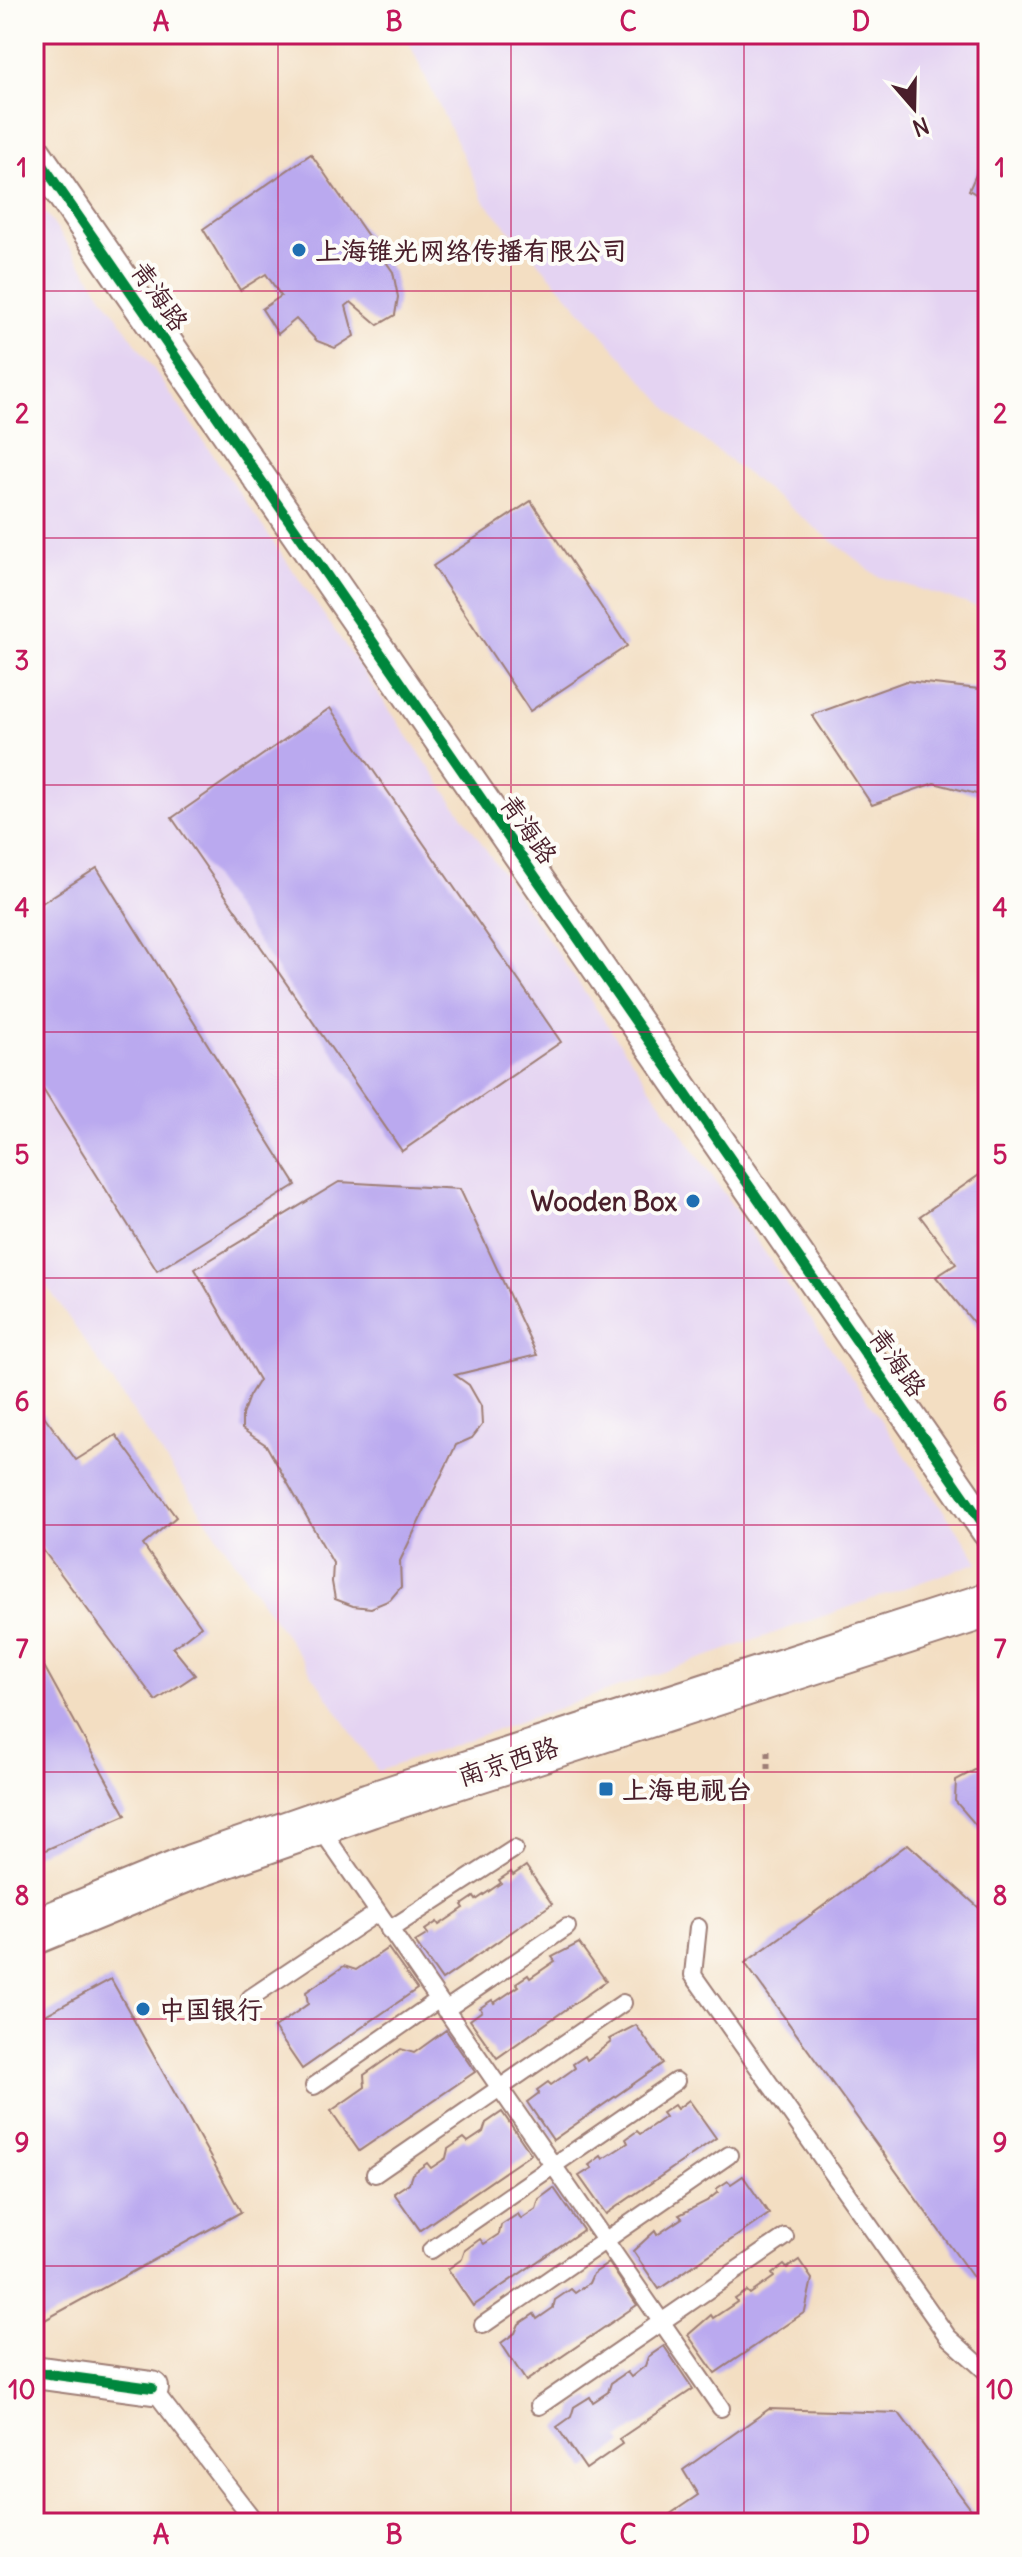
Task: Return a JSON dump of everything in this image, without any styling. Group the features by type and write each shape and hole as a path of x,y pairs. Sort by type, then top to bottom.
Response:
{"main road":[{"name":"南京西路","path":"34,1932 192,1867 317,1824 988,1605"}],"street":[{"name":"青海路","path":"34,152 988,1531"},
{"path":"34,2372 152,2388"}],"lane":[{"path":"317,1824 721,2408"},
{"path":"389,1930 514,1849"},
{"path":"250,1998 377,1913"},
{"path":"314,2086 567,1927"},
{"path":"698,1927 693,1975 948,2337 988,2373"},
{"path":"375,2174 623,2003"},
{"path":"431,2250 676,2081"},
{"path":"483,2325 729,2155"},
{"path":"539,2406 785,2237"},
{"path":"152,2388 256,2523"}],"path":[{"path":"768,1747 768,1769"}],"shaded area":[{"path":"405,34 988,34 988,610 877,576 679,421 485,202"},
{"path":"34,196 979,1562 378,1771 34,1267"}],"building":[{"path":"988,148 988,201 969,190"},
{"path":"311,154 393,272 398,297 395,315 378,325 351,302 346,306 354,336 335,348 317,341 296,319 278,334 262,309 281,296 266,274 240,290 203,229"},
{"path":"531,501 627,646 530,711 433,566"},
{"path":"906,681 988,690 988,797 934,783 872,805 812,715"},
{"path":"330,708 561,1042 402,1151 172,818"},
{"path":"97,868 296,1185 157,1271 34,1075 34,908"},
{"path":"988,1169 988,1340 936,1277 956,1264 920,1216"},
{"path":"339,1182 460,1189 537,1355 455,1375 469,1385 481,1406 482,1425 472,1438 456,1445 400,1561 401,1587 390,1600 371,1608 353,1606 335,1599 333,1563 266,1445 242,1429 242,1415 259,1380 195,1269"},
{"path":"34,1402 76,1460 116,1435 176,1517 143,1545 201,1626 173,1648 195,1675 156,1701 34,1538"},
{"path":"34,1648 126,1815 34,1855"},
{"path":"988,1763 988,1839 955,1801 956,1780"},
{"path":"908,1844 988,1916 988,2281 972,2276 745,1963"},
{"path":"526,1866 552,1904 442,1980 415,1942 428,1934 425,1930 437,1922 439,1925 464,1908 462,1905 474,1897 476,1900 501,1883 499,1880"},
{"path":"579,1943 606,1981 497,2058 470,2020 482,2011 480,2008 492,2000 494,2003 519,1986 516,1983 528,1975 530,1978 555,1961 552,1957"},
{"path":"388,1948 417,1989 302,2069 274,2028 308,2004 306,1992 344,1966 356,1970"},
{"path":"111,1979 241,2212 34,2326 34,2021"},
{"path":"636,2025 663,2063 553,2140 527,2102 548,2082 551,2085 575,2068 573,2064 585,2056 587,2060 611,2042 609,2039"},
{"path":"446,2030 475,2072 359,2151 331,2111 365,2087 364,2075 381,2063 401,2049 414,2053"},
{"path":"689,2100 716,2138 606,2214 579,2176 592,2168 589,2165 601,2156 603,2159 628,2143 626,2139 637,2131 640,2134 665,2117 662,2113 674,2105 677,2109"},
{"path":"502,2112 531,2154 420,2230 394,2193 409,2183 412,2174 427,2163 431,2168 446,2158 448,2149 464,2138 468,2142 483,2132 486,2123"},
{"path":"743,2176 769,2214 659,2289 633,2251 655,2231 657,2235 682,2218 679,2215 707,2201 718,2192 716,2189"},
{"path":"554,2188 583,2230 473,2306 448,2269 480,2239 484,2244 499,2234 501,2225 518,2214 521,2219 536,2209 539,2199"},
{"path":"799,2260 812,2279 805,2312 715,2373 688,2335 711,2315 713,2318 737,2302 735,2299 747,2291 750,2294 774,2277 772,2274 784,2265 787,2268"},
{"path":"609,2263 637,2305 526,2381 501,2343 515,2333 519,2324 534,2314 537,2319 553,2308 555,2300 571,2289 575,2293"},
{"path":"664,2346 693,2389 619,2439 622,2444 586,2469 557,2427 571,2417 574,2407 590,2397 593,2402 608,2392 611,2383 627,2372 631,2377 645,2366 648,2357"},
{"path":"769,2409 899,2413 976,2516 966,2523 657,2523 698,2495 683,2470"}],"cycle path":[{"path":"34,152 988,1531"},
{"path":"34,2372 152,2388"}],"place":[{"name":"上海锥光网络传播有限公司","path":"299,250"},
{"name":"Wooden Box","path":"693,1201"},
{"name":"上海电视台","path":"606,1789"},
{"name":"中国银行","path":"143,2009"}]}
